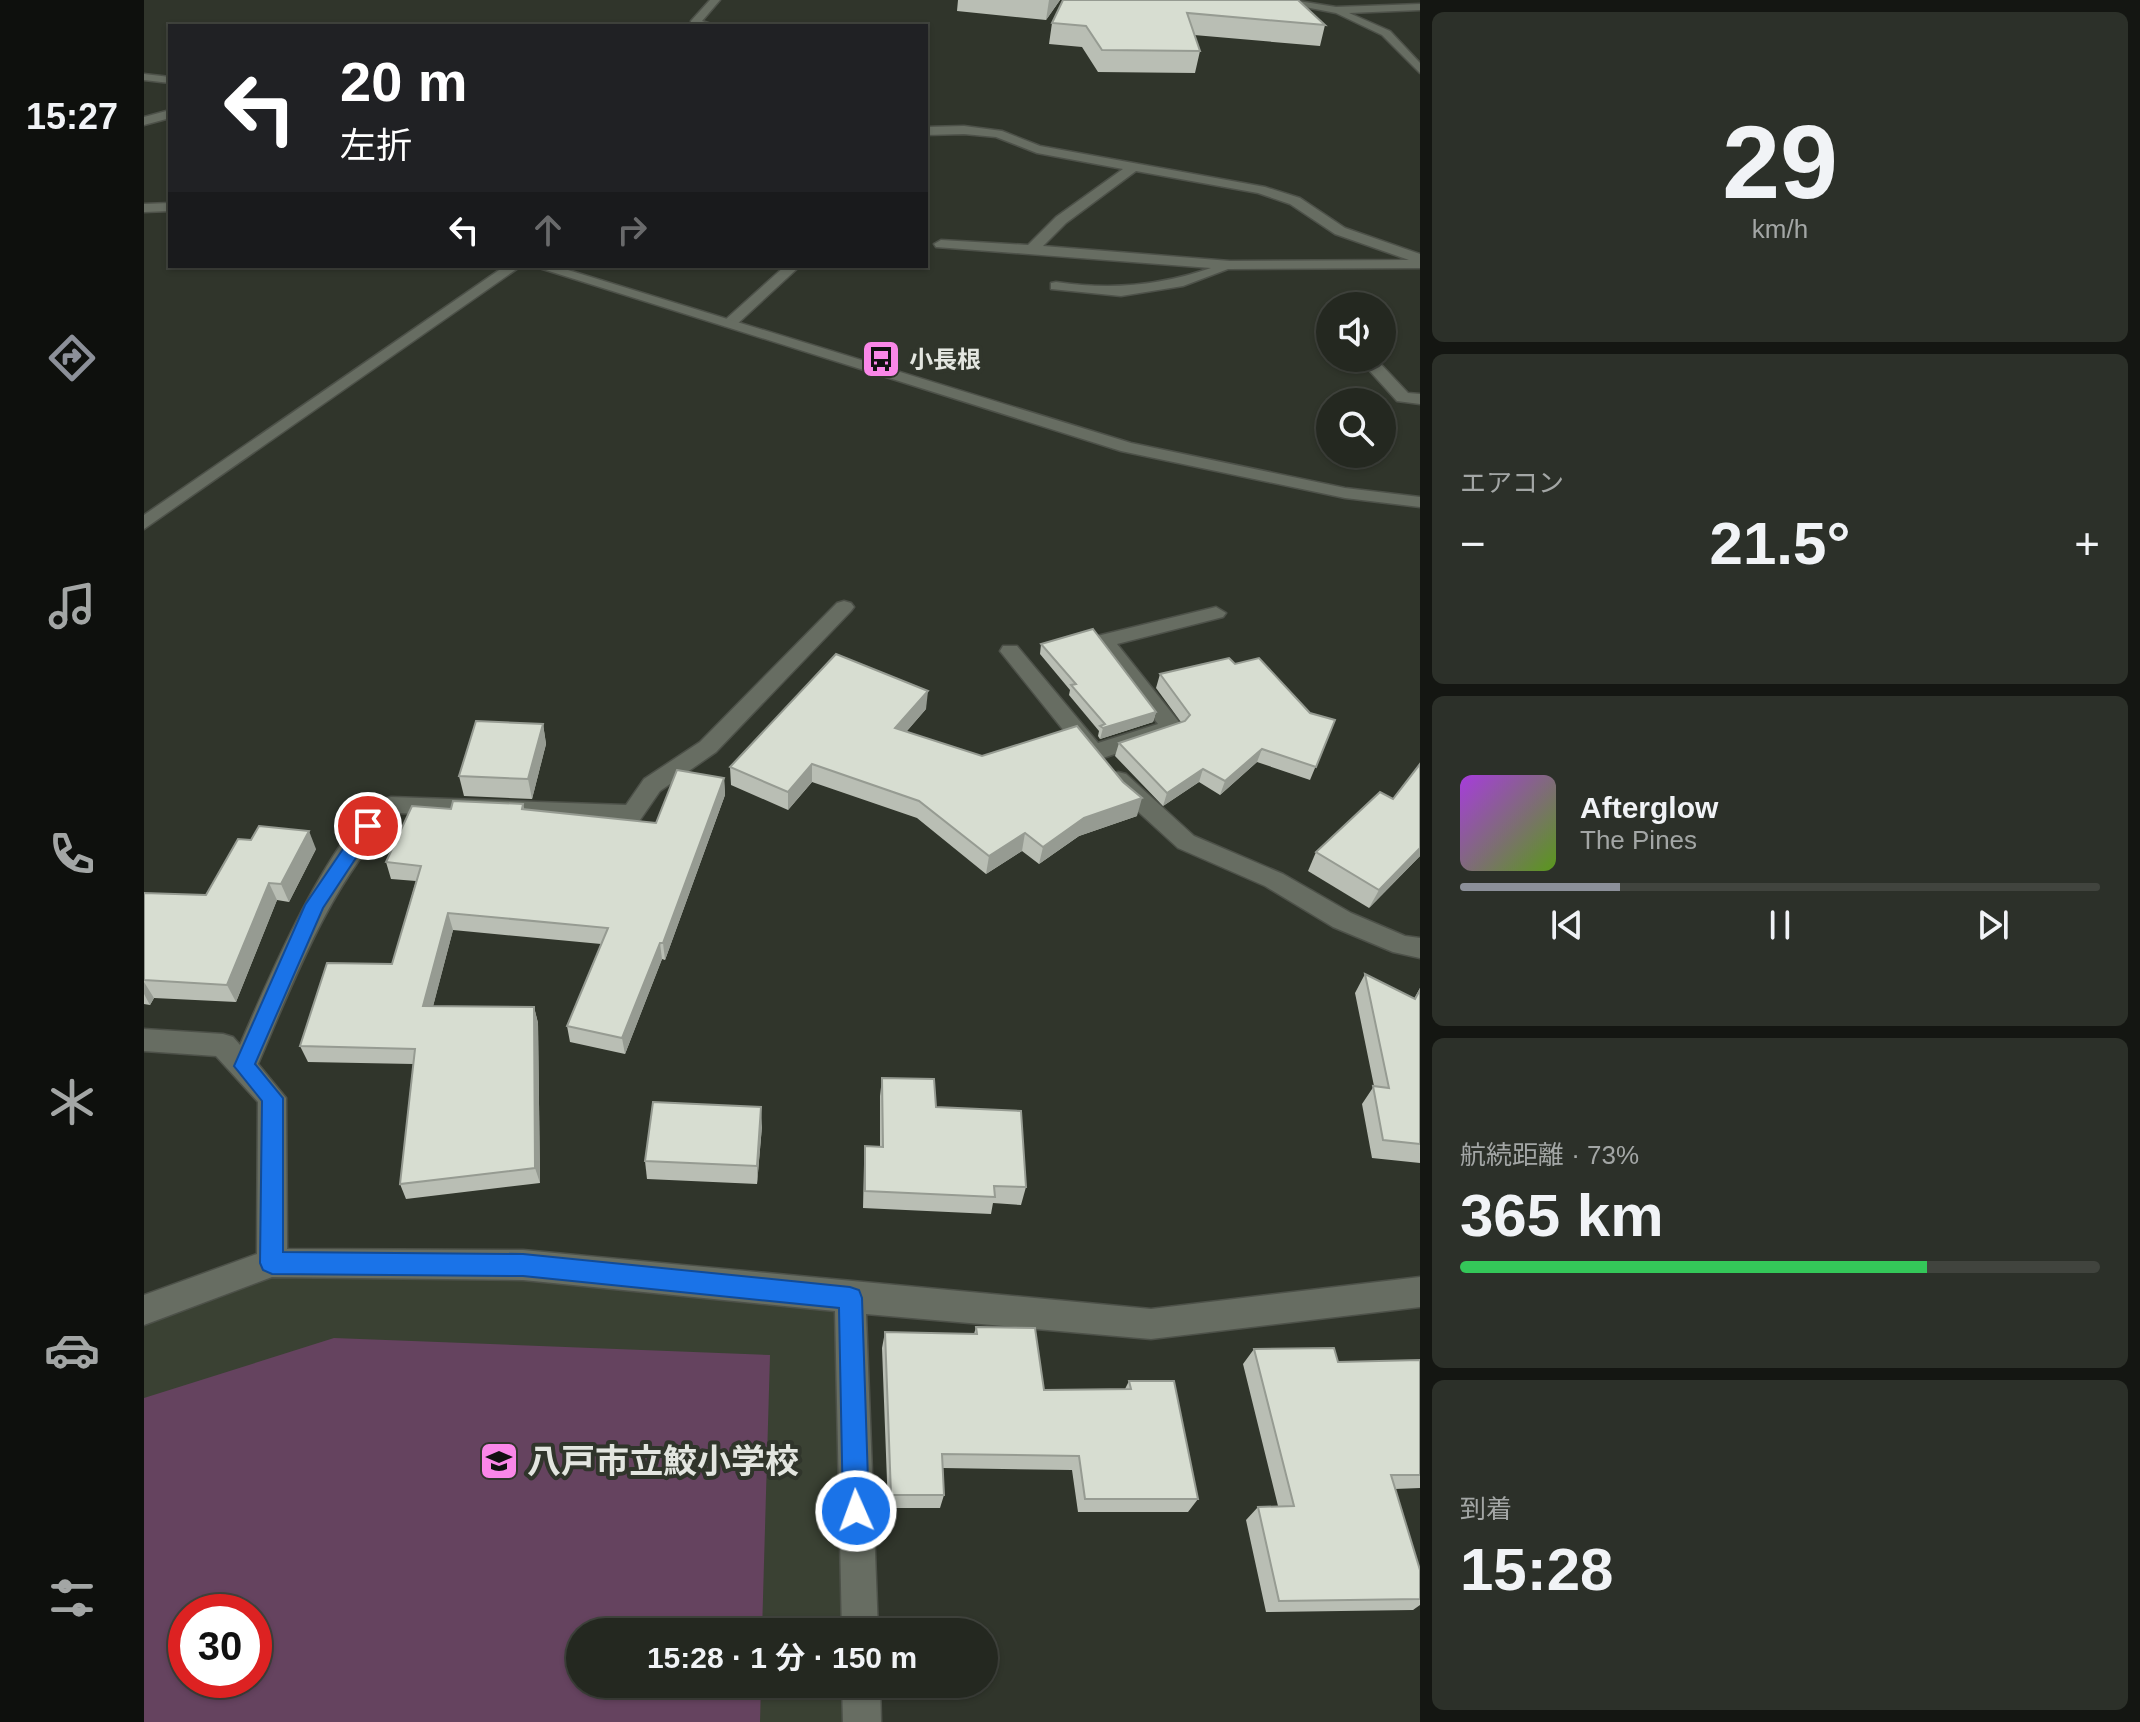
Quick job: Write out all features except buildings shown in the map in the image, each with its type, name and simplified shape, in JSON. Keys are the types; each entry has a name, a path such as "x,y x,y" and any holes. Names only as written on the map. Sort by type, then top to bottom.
{"street":[{"path":"701,24 695,23 715,0"},
{"path":"1274,0 1336,10 1420,7"},
{"path":"1336,10 1386,33 1420,70"},
{"path":"144,77 168,80"},
{"path":"144,121 168,115"},
{"path":"928,131 964,130 998,134 1037,149 1260,190 1295,201 1340,231 1420,261 1415,266 1230,265 941,244"},
{"path":"1032,249 1061,220 1133,167"},
{"path":"144,208 168,207"},
{"path":"1056,286 1137,292 1161,289 1230,265"},
{"path":"144,523 511,268"},
{"path":"547,268 1127,447 1345,493 1420,502"},
{"path":"730,323 791,268"},
{"path":"1379,372 1403,398 1420,399"},
{"path":"244,1066 314,905 368,826 391,805 632,814 652,785 708,747 844,607"},
{"path":"1093,752 1172,727 1104,641 1216,613"},
{"path":"1010,651 1129,792 1186,842 1274,880 1342,920 1402,945 1420,948"},
{"path":"144,1040 223,1045 272,1098 272,1263"},
{"path":"144,1310 272,1263 523,1265 1151,1324 1420,1292"},
{"path":"850,1298 860,1618"},
{"path":"861,1698 862,1722"}],"shaded area":[{"name":"八戸市立鮫小学校","path":"272,1263 850,1298 860,1618 566,1618 566,1698 861,1698 862,1722 144,1722 144,1310"},
{"name":"八戸市立鮫小学校","path":"334,1338 770,1355 762,1618 566,1618 566,1698 761,1698 760,1722 144,1722 144,1398"}],"place":[{"name":"小長根","path":"881,359"},
{"name":"八戸市立鮫小学校","path":"499,1461"}],"route":[{"path":"368,826 314,905 244,1066 272,1098 272,1263 523,1265 850,1298 856,1511"}]}
